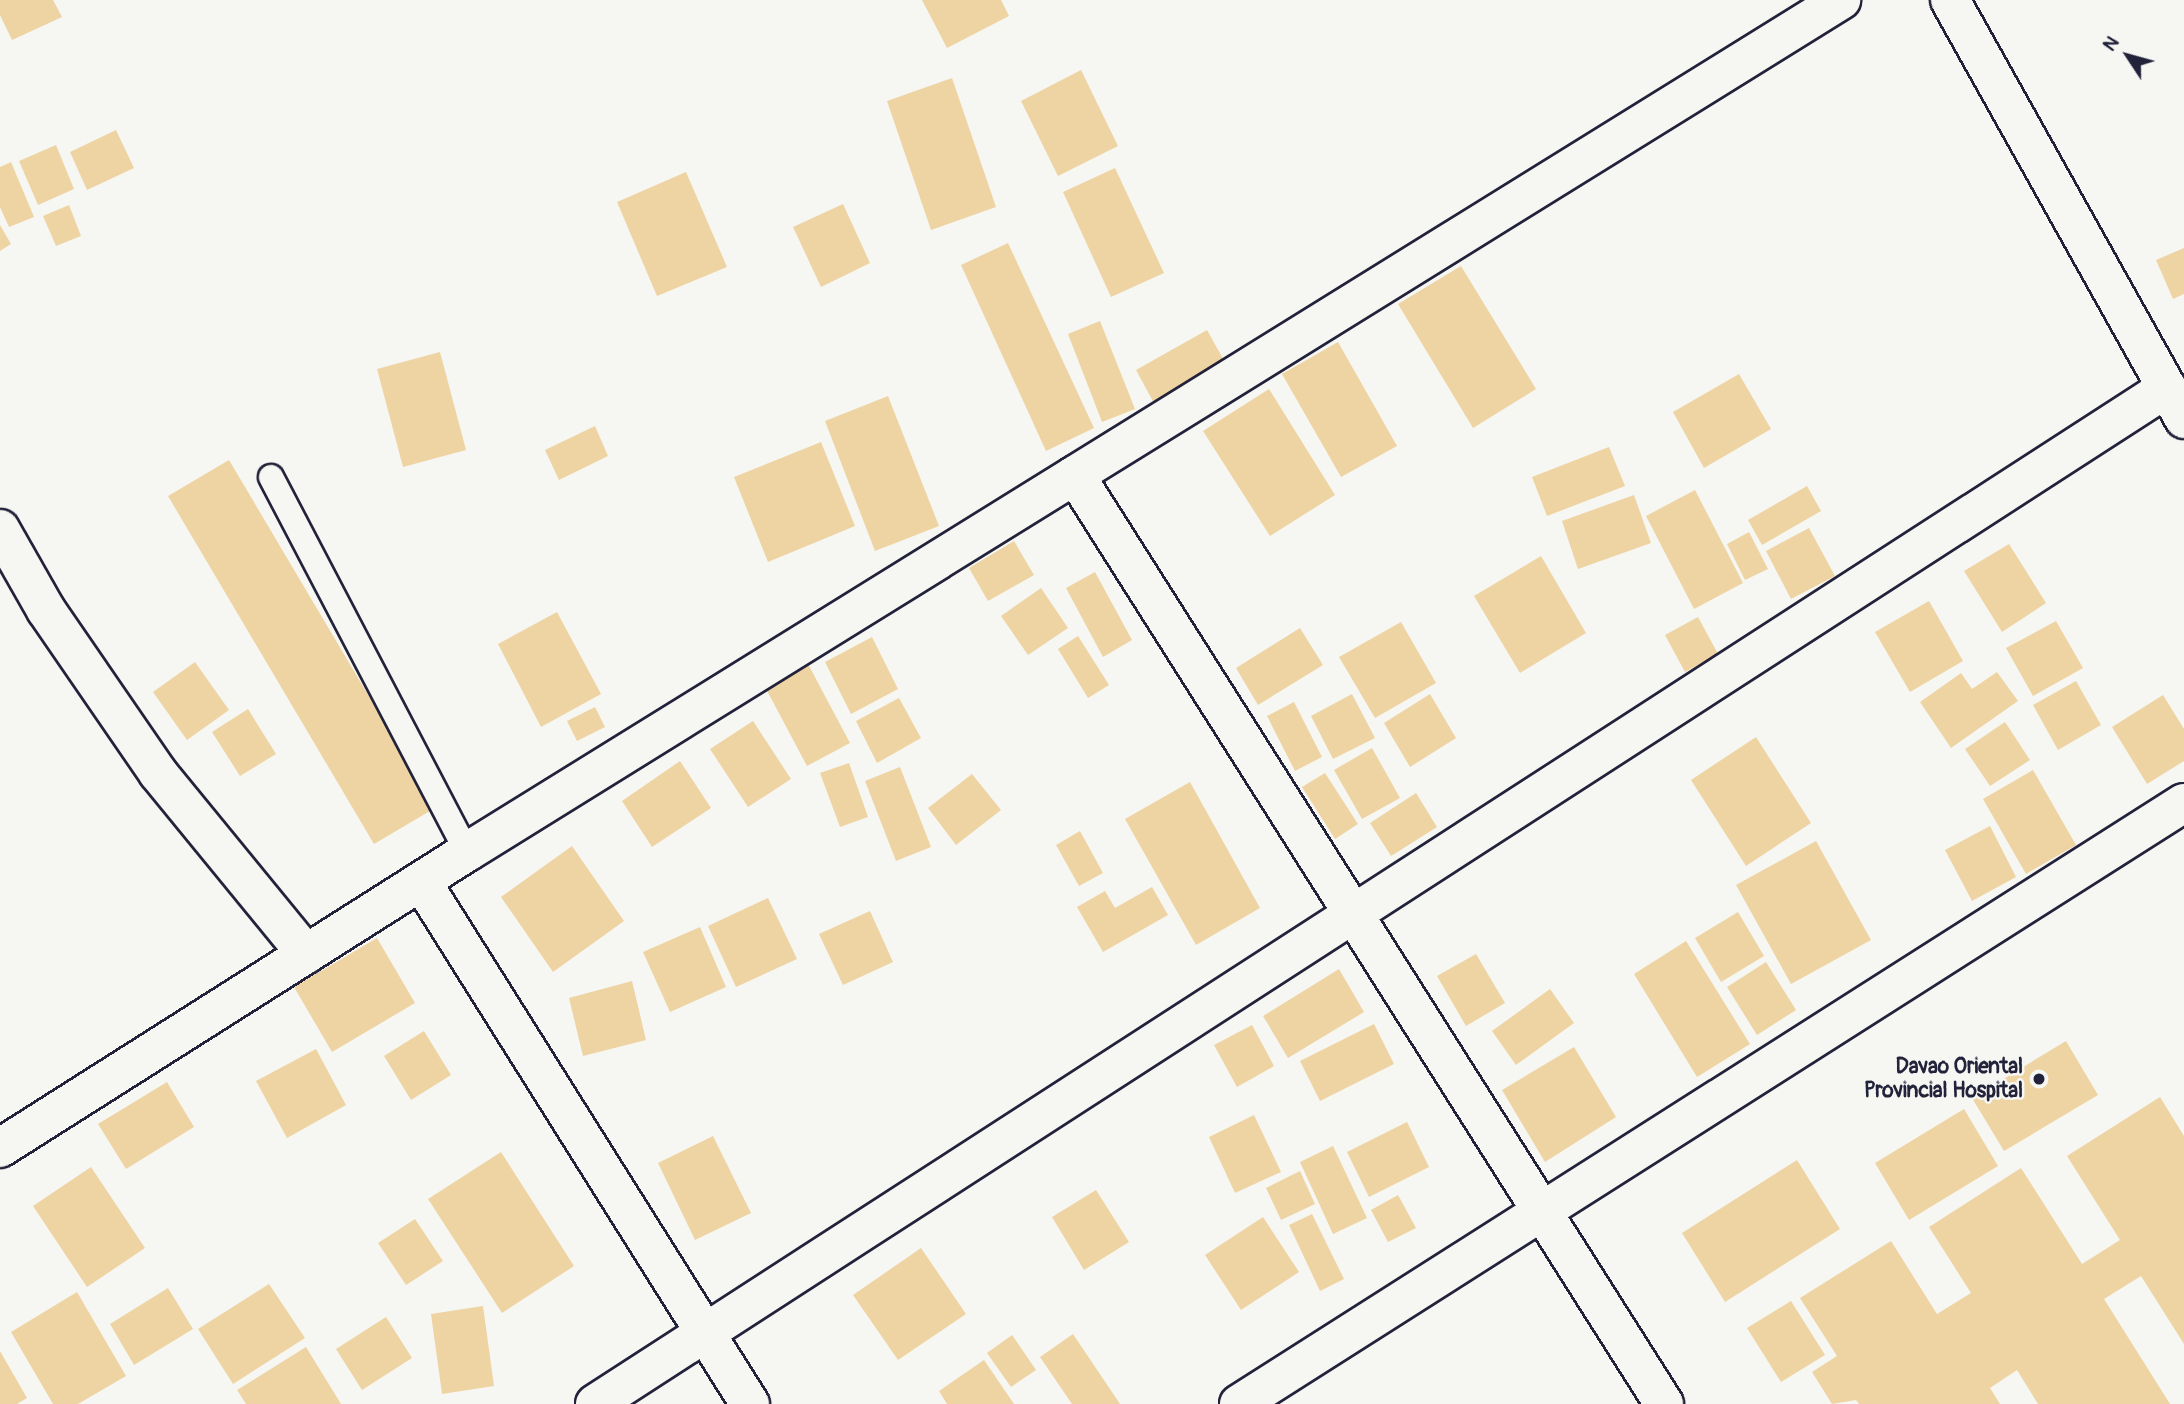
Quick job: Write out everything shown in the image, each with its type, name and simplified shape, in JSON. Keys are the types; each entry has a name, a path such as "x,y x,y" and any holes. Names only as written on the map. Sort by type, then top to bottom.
{"street":[{"path":"0,1148 467,852 1841,0"},
{"path":"595,1404 1354,915 2175,403 1950,0"},
{"path":"1074,475 1664,1404"},
{"path":"0,529 54,621 158,773 306,954"},
{"path":"1239,1404 2184,803"},
{"path":"421,881 750,1404"}],"lane":[{"path":"271,477 467,852"}],"building":[{"path":"0,0 53,0 62,17 12,40 0,15"},
{"path":"922,0 1001,0 1009,16 947,48"},
{"path":"1081,70 1118,146 1058,176 1021,101"},
{"path":"952,78 996,207 931,230 887,101"},
{"path":"116,130 134,168 87,190 70,152"},
{"path":"56,145 74,189 38,205 19,161"},
{"path":"11,162 34,217 9,227 0,207 0,167"},
{"path":"1115,168 1164,273 1111,297 1063,192"},
{"path":"686,172 727,267 657,296 617,202"},
{"path":"843,204 870,263 821,287 793,227"},
{"path":"69,205 81,236 56,246 43,216"},
{"path":"0,225 11,244 0,251"},
{"path":"1008,243 1094,428 1046,451 961,265"},
{"path":"2184,248 2184,294 2173,299 2156,260"},
{"path":"1461,266 1536,389 1473,428 1398,304"},
{"path":"1100,321 1135,409 1102,422 1068,334"},
{"path":"1207,330 1226,364 1155,405 1136,370"},
{"path":"1338,342 1397,446 1341,477 1282,374"},
{"path":"440,352 466,450 403,467 377,369"},
{"path":"1739,374 1771,429 1704,468 1673,412"},
{"path":"1269,389 1335,495 1270,536 1203,431"},
{"path":"888,396 939,526 875,551 825,421"},
{"path":"595,426 608,456 559,480 545,450"},
{"path":"821,442 855,526 768,562 734,477"},
{"path":"1609,447 1625,486 1547,516 1532,477"},
{"path":"229,460 435,808 374,844 168,496"},
{"path":"1807,486 1821,511 1762,545 1748,520"},
{"path":"1695,490 1743,583 1694,609 1646,516"},
{"path":"1634,495 1651,543 1578,569 1562,521"},
{"path":"1809,528 1835,576 1791,599 1766,551"},
{"path":"1749,532 1768,569 1745,580 1727,544"},
{"path":"1014,541 1034,575 988,601 969,568"},
{"path":"2009,544 2046,603 2002,632 1964,571"},
{"path":"1541,556 1586,633 1520,673 1474,596"},
{"path":"1095,572 1132,640 1103,657 1066,588"},
{"path":"1041,588 1068,628 1028,655 1001,616"},
{"path":"1929,601 1963,661 1910,692 1875,632"},
{"path":"557,612 601,694 541,727 498,644"},
{"path":"1698,617 1718,654 1685,672 1665,635"},
{"path":"2056,621 2083,668 2033,696 2006,648"},
{"path":"1401,622 1436,683 1375,718 1339,657"},
{"path":"1300,628 1323,665 1258,705 1236,668"},
{"path":"1078,636 1109,685 1088,698 1058,649"},
{"path":"872,637 898,689 851,714 825,662"},
{"path":"195,662 229,710 187,740 153,692"},
{"path":"808,664 850,743 807,766 765,687"},
{"path":"1997,672 2018,701 1951,748 1920,702 1961,673 1972,689"},
{"path":"2076,681 2101,725 2058,750 2033,705"},
{"path":"1352,694 1375,738 1333,759 1311,716"},
{"path":"1430,694 1456,738 1410,767 1384,723"},
{"path":"2163,695 2184,729 2184,761 2147,784 2112,727"},
{"path":"899,698 921,738 877,763 856,721"},
{"path":"1294,702 1322,757 1295,771 1267,716"},
{"path":"595,707 605,727 577,741 567,721"},
{"path":"248,709 276,754 240,776 212,732"},
{"path":"753,721 791,779 748,807 710,749"},
{"path":"2005,722 2030,760 1990,786 1965,749"},
{"path":"1756,737 1811,823 1746,866 1691,780"},
{"path":"1372,748 1400,798 1362,819 1334,770"},
{"path":"680,761 711,808 652,847 622,801"},
{"path":"849,763 868,817 840,827 820,773"},
{"path":"900,767 931,847 896,861 865,781"},
{"path":"2033,770 2076,845 2026,874 1983,799"},
{"path":"1325,773 1358,824 1335,839 1302,787"},
{"path":"972,774 1001,810 956,845 928,808"},
{"path":"1190,782 1260,908 1196,945 1125,819"},
{"path":"1416,793 1437,827 1391,856 1370,823"},
{"path":"1990,826 2016,877 1972,901 1945,850"},
{"path":"1080,831 1103,873 1079,886 1056,845"},
{"path":"1816,841 1871,940 1791,984 1736,885"},
{"path":"572,846 624,921 553,972 501,897"},
{"path":"1152,887 1168,915 1103,952 1077,907 1105,891 1115,908"},
{"path":"768,898 797,959 736,987 708,926"},
{"path":"870,911 893,962 843,985 819,934"},
{"path":"1738,912 1764,956 1721,982 1695,938"},
{"path":"700,927 726,987 670,1012 643,952"},
{"path":"377,938 415,1003 332,1052 294,987"},
{"path":"1686,941 1750,1044 1697,1077 1634,974"},
{"path":"1476,954 1505,1003 1466,1026 1437,976"},
{"path":"1766,962 1796,1010 1757,1035 1727,987"},
{"path":"1339,969 1364,1012 1288,1058 1263,1016"},
{"path":"632,981 646,1040 583,1056 569,998"},
{"path":"1550,989 1574,1023 1516,1065 1492,1031"},
{"path":"1374,1024 1394,1064 1320,1101 1300,1061"},
{"path":"1252,1025 1274,1066 1237,1087 1214,1045"},
{"path":"424,1031 451,1075 411,1100 384,1056"},
{"path":"2066,1041 2098,1095 2004,1151 1972,1098"},
{"path":"1574,1047 1616,1117 1545,1162 1502,1090"},
{"path":"316,1049 346,1105 287,1138 256,1081"},
{"path":"167,1082 194,1127 126,1169 98,1124"},
{"path":"2160,1097 2184,1136 2184,1344 2141,1276 2104,1299 2170,1404 2038,1404 2017,1370 1990,1388 2000,1404 1859,1404 1856,1400 1832,1404 1812,1372 1837,1356 1800,1298 1891,1241 1937,1314 1971,1293 1929,1227 2021,1168 2082,1264 2120,1240 2067,1156"},
{"path":"1964,1109 1998,1166 1909,1220 1875,1163"},
{"path":"1254,1115 1281,1172 1235,1193 1209,1137"},
{"path":"1407,1122 1429,1167 1369,1197 1347,1152"},
{"path":"713,1136 751,1213 695,1240 658,1163"},
{"path":"1333,1146 1367,1218 1333,1234 1300,1162"},
{"path":"501,1152 574,1266 502,1313 428,1199"},
{"path":"1797,1160 1840,1229 1725,1302 1682,1233"},
{"path":"91,1167 145,1248 87,1287 33,1206"},
{"path":"1300,1171 1315,1204 1281,1220 1266,1188"},
{"path":"1096,1190 1129,1242 1084,1270 1052,1217"},
{"path":"1398,1195 1416,1228 1388,1242 1371,1210"},
{"path":"1312,1214 1344,1279 1320,1291 1289,1225"},
{"path":"1263,1217 1299,1272 1241,1310 1205,1255"},
{"path":"415,1219 443,1261 406,1285 378,1243"},
{"path":"921,1248 966,1314 898,1360 853,1295"},
{"path":"269,1284 305,1338 233,1384 198,1329"},
{"path":"168,1288 193,1329 134,1365 110,1324"},
{"path":"77,1292 126,1376 78,1404 53,1404 11,1332"},
{"path":"1791,1301 1825,1355 1781,1382 1747,1328"},
{"path":"483,1306 494,1386 442,1394 431,1314"},
{"path":"386,1317 412,1358 362,1390 336,1349"},
{"path":"1073,1334 1120,1404 1072,1404 1040,1357"},
{"path":"1012,1335 1036,1370 1011,1387 987,1353"},
{"path":"306,1347 341,1404 246,1404 237,1390"},
{"path":"0,1351 27,1398 17,1404 0,1404"},
{"path":"984,1360 1014,1404 947,1404 939,1391"}],"place":[{"name":"Davao Oriental Provincial Hospital","path":"2039,1079"}]}
